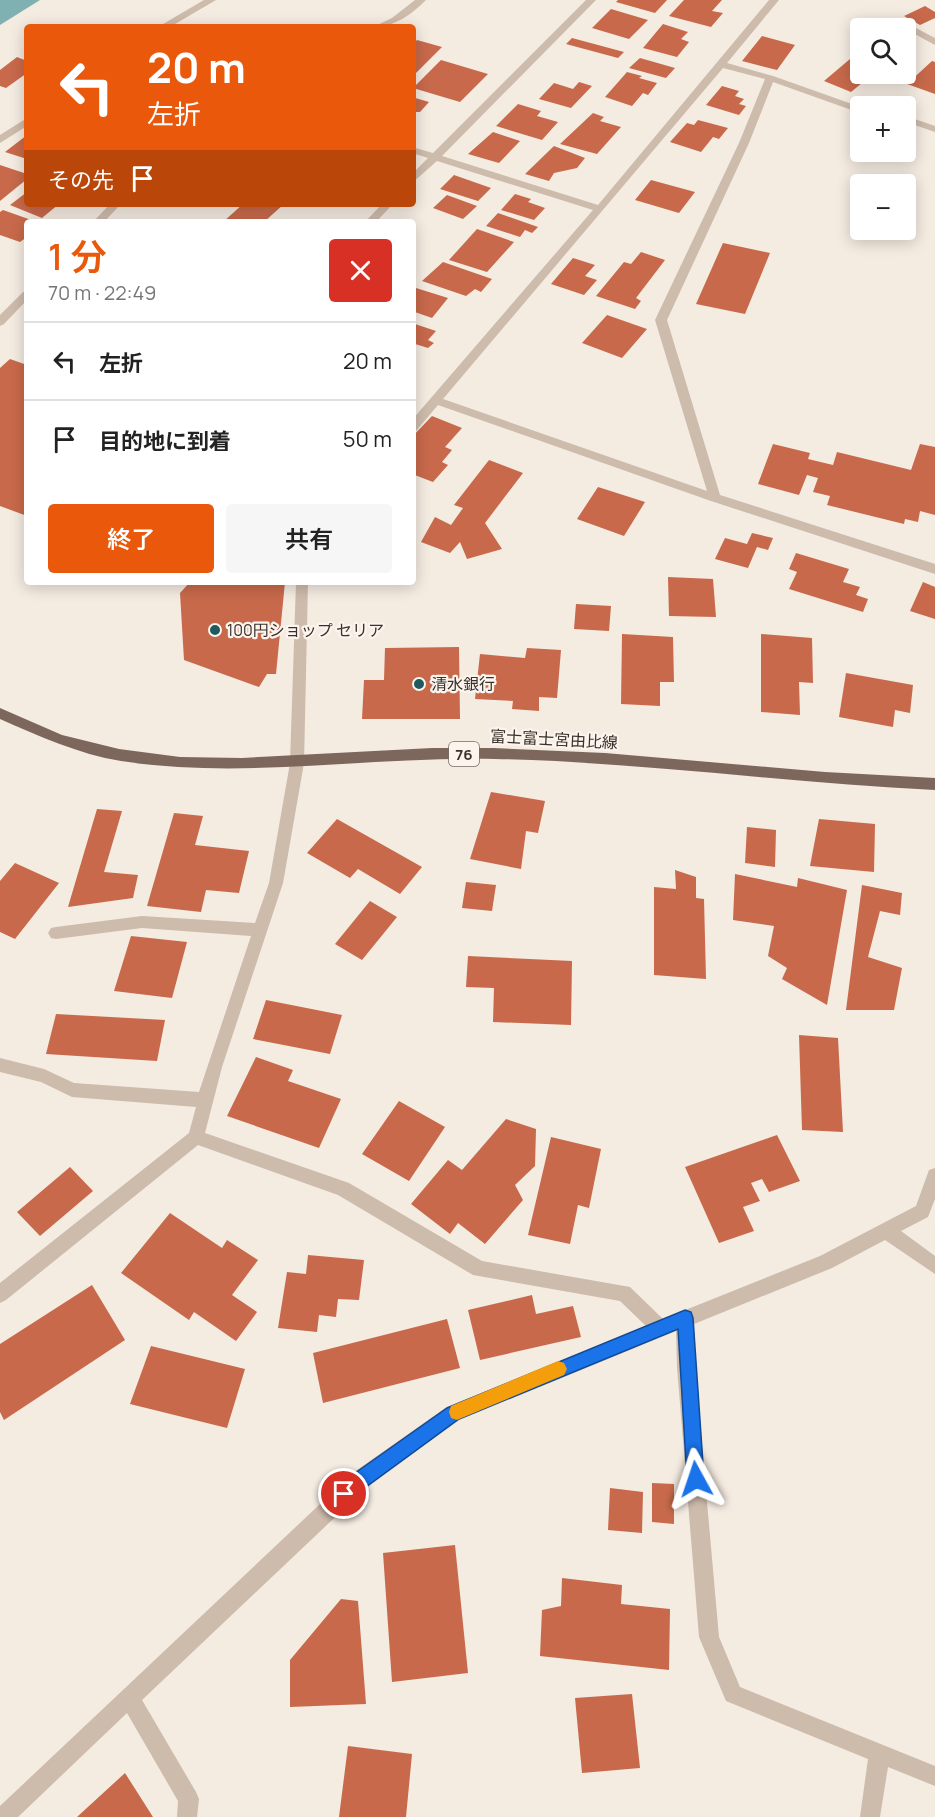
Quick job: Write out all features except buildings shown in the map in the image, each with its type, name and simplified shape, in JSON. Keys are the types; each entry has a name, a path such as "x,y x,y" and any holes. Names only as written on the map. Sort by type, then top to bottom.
{"main road":[{"name":"富士富士宮由比線","path":"0,712 21,724 80,747 137,758 204,765 297,763 365,756 493,753 630,760 845,781 935,784"}],"street":[{"path":"168,24 212,0"},
{"path":"385,24 395,20 421,0"},
{"path":"416,176 591,0"},
{"path":"416,424 600,209 774,0"},
{"path":"916,31 935,42"},
{"path":"720,64 770,78 850,106"},
{"path":"715,498 661,320 744,143 770,78"},
{"path":"916,122 935,129"},
{"path":"0,140 24,123"},
{"path":"416,151 600,209"},
{"path":"101,219 113,207"},
{"path":"373,219 385,207"},
{"path":"0,321 24,297"},
{"path":"437,400 715,498 935,569"},
{"path":"0,1294 196,1137 276,883 297,763 302,585"},
{"path":"56,933 142,922 260,930"},
{"path":"0,1065 44,1076 72,1090 206,1100"},
{"path":"196,1137 343,1189 479,1269 624,1293 660,1328"},
{"path":"3,1817 361,1479 444,1420 475,1404 826,1262 922,1211 935,1176"},
{"path":"886,1230 935,1266"},
{"path":"685,1318 686,1367 709,1637 733,1694 935,1776"},
{"path":"129,1697 189,1799 186,1817"},
{"path":"870,1817 879,1755"}],"water":[{"path":"0,0 40,0 0,25"}],"slow traffic":[{"path":"457,1412 558,1369"}],"place":[{"name":"100円ショップ セリア","path":"215,630"},
{"name":"清水銀行","path":"419,684"}],"route":[{"path":"344,1494 361,1479 453,1413 685,1318 686,1367 696,1479"}]}
